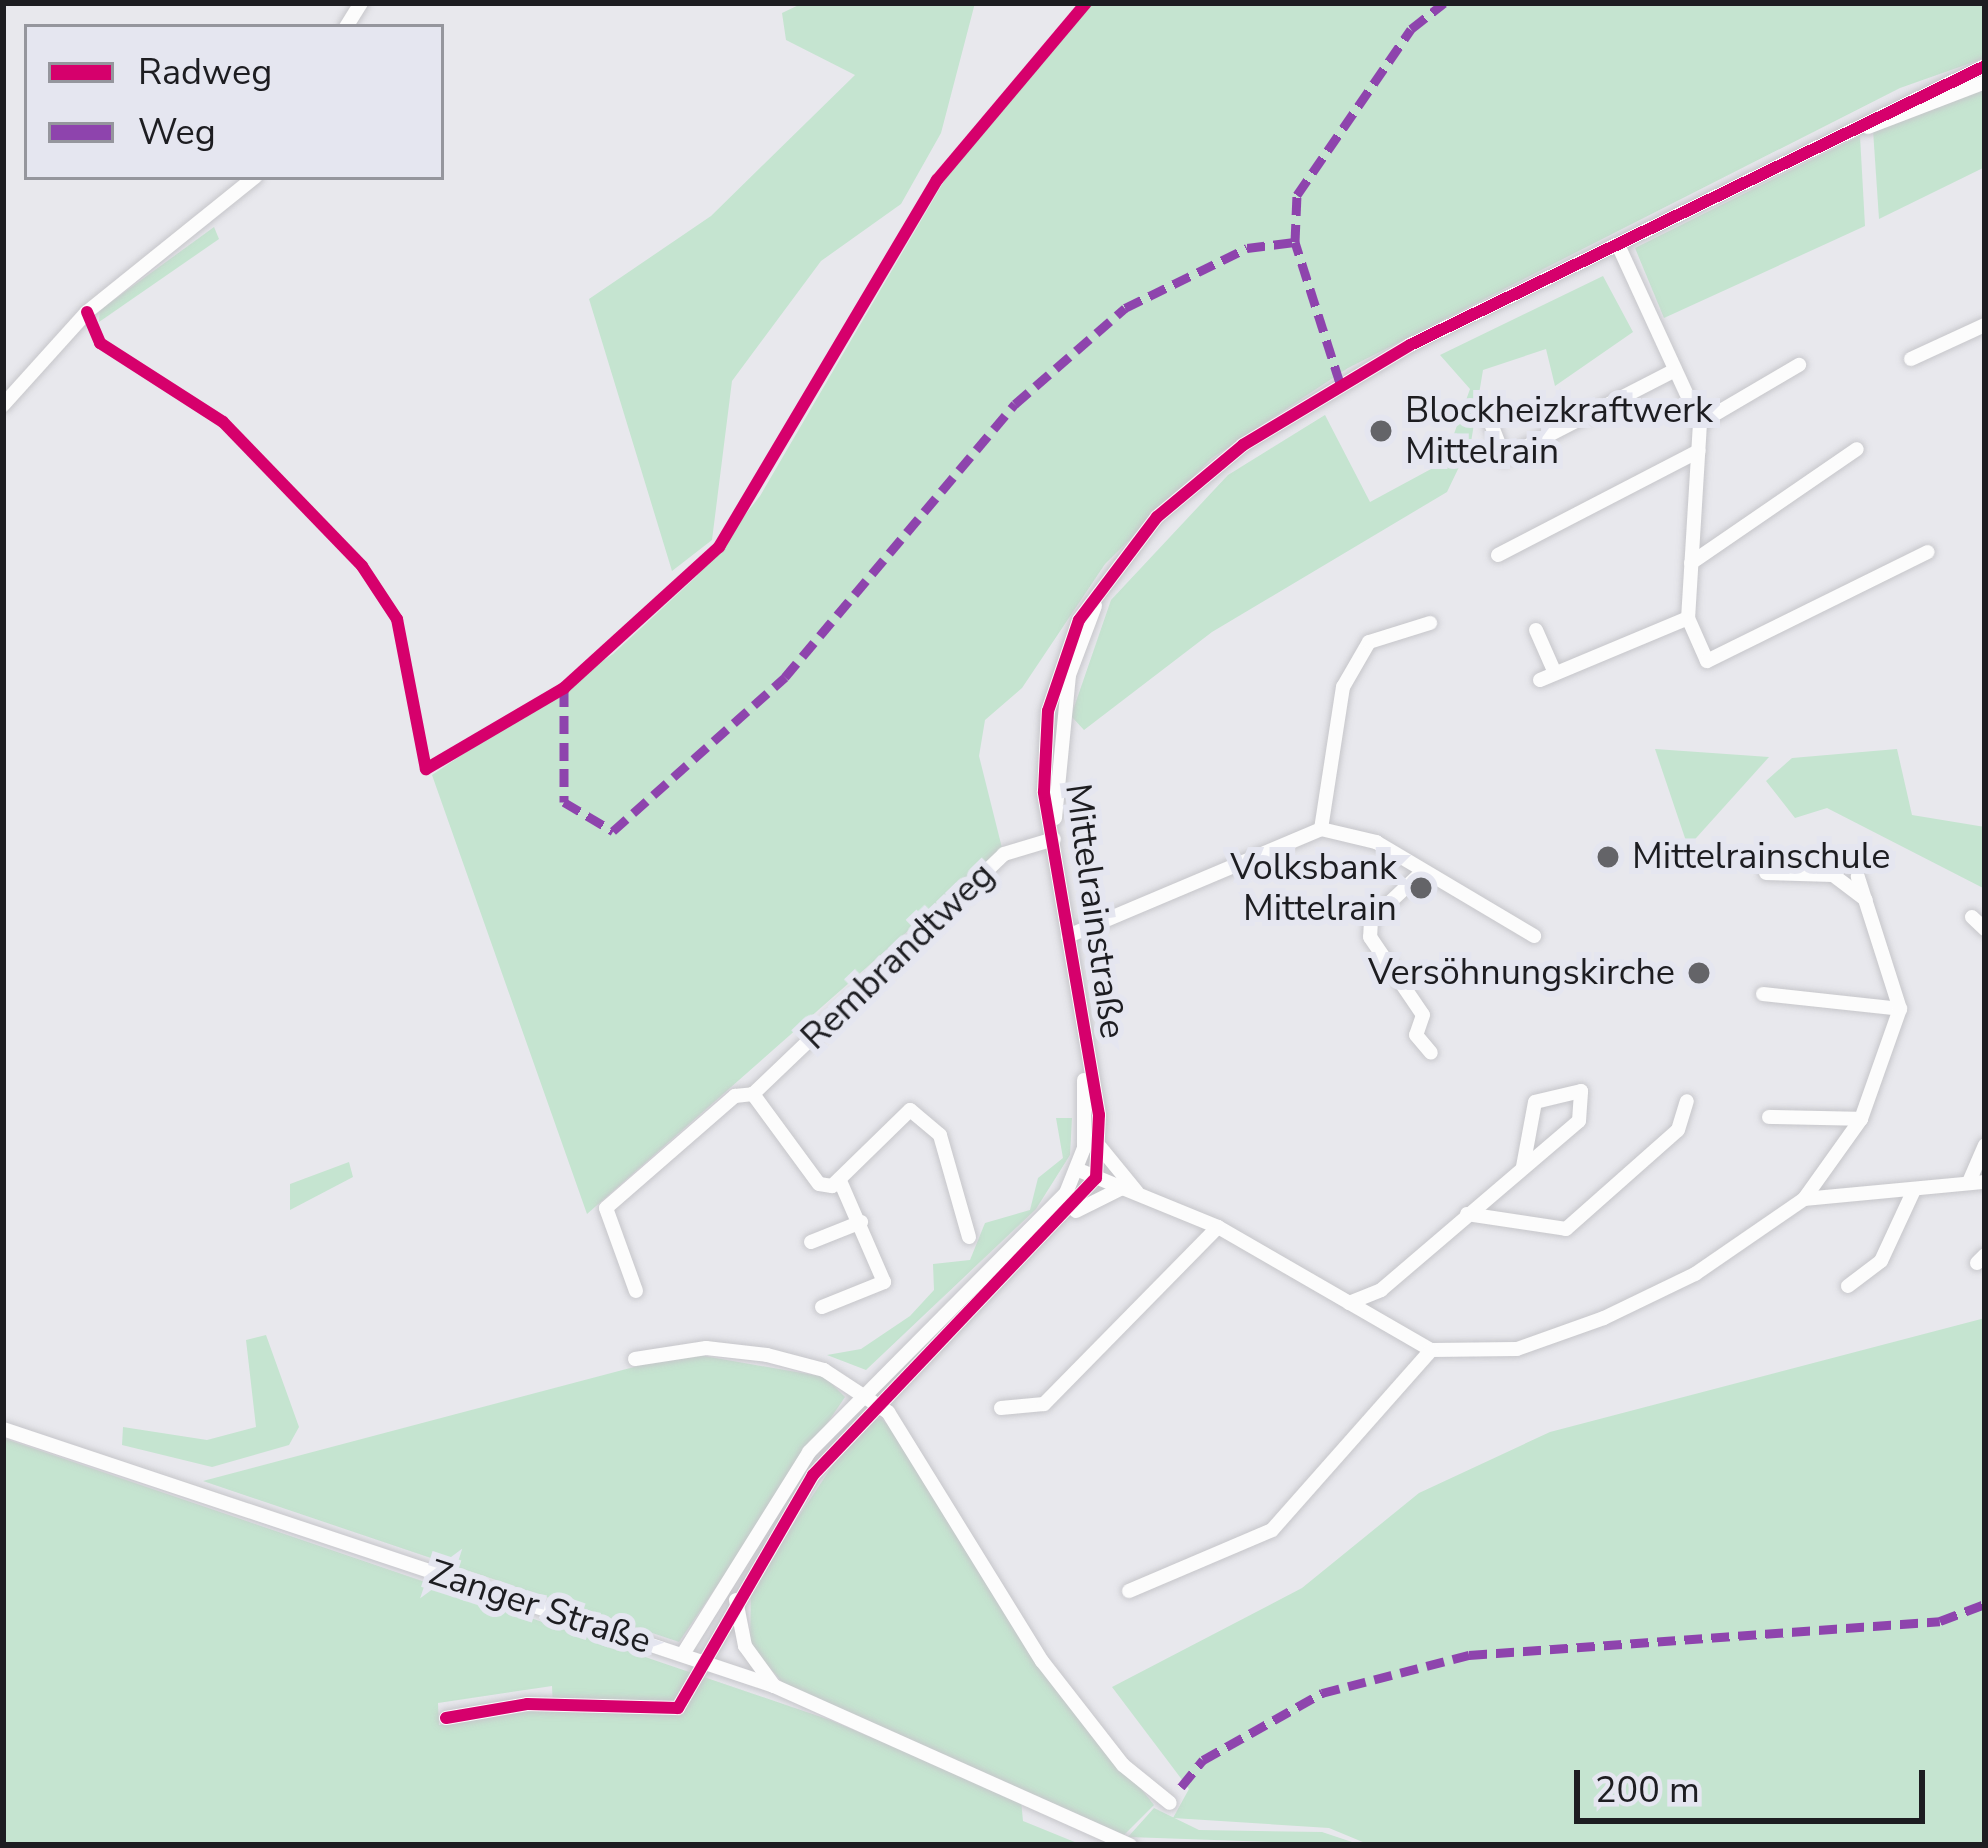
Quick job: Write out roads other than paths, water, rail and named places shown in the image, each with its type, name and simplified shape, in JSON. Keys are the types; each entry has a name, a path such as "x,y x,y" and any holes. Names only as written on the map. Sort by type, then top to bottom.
{"street":[{"name":"Mittelrainstraße","path":"446,1718 527,1704 668,1714 705,1661 778,1520 876,1402 1072,1214 1100,1147 1054,839 1048,711 1062,658 1101,590 1157,517 1243,445 1410,345 1985,66"},
{"name":"Mittelrainstraße","path":"1807,149 1985,82"},
{"path":"3,405 87,312 251,180"},
{"path":"1618,245 1700,423 1688,618 1707,662 1928,552"},
{"path":"1911,359 1985,325"},
{"path":"1700,423 1799,365"},
{"path":"1490,421 1504,458 1675,370"},
{"path":"1691,563 1857,449"},
{"path":"1498,555 1699,451"},
{"path":"1536,630 1548,676 1688,618"},
{"path":"1321,829 1343,688 1369,642 1430,623"},
{"path":"1068,936 1321,829 1348,828 1534,936"},
{"name":"Rembrandtweg","path":"636,1291 606,1208 736,1096 753,1094 1004,854 1054,839"},
{"path":"1422,872 1371,920 1370,937 1423,1015 1416,1035 1432,1054"},
{"path":"1766,873 1833,875 1866,900"},
{"path":"683,1654 769,1506 862,1391 1088,1174 1218,1227 1431,1350 1517,1349 1620,1312 1804,1199 1861,1119 1900,1009 1858,877"},
{"path":"1972,917 1985,929"},
{"path":"1763,994 1900,1009"},
{"name":"Mittelrainstraße","path":"1083,1051 1088,1174"},
{"path":"1349,1303 1381,1290 1587,1113 1581,1090 1534,1102 1523,1167"},
{"path":"753,1094 819,1184 841,1183 910,1110 940,1135 969,1237"},
{"path":"1467,1214 1566,1229 1678,1130 1687,1102"},
{"path":"1769,1118 1861,1119"},
{"path":"1804,1199 1977,1182 1985,1145"},
{"path":"1100,1147 1130,1190"},
{"path":"822,1307 884,1282 841,1183"},
{"path":"1072,1214 1130,1190"},
{"path":"1848,1286 1881,1261 1914,1190"},
{"path":"811,1242 861,1222"},
{"path":"1000,1408 1044,1404 1218,1227"},
{"path":"1129,1592 1272,1529 1431,1350"},
{"path":"635,1359 741,1351 862,1391 876,1402 932,1470 1054,1678 1123,1765 1170,1803"},
{"name":"Zanger Straße","path":"3,1429 774,1686 1130,1845"},
{"path":"736,1599 745,1646 774,1686"}],"place":[{"name":"Blockheizkraftwerk Mittelrain","path":"1381,431"},
{"name":"Mittelrainschule","path":"1608,857"},
{"name":"Volksbank Mittelrain","path":"1421,888"},
{"name":"Versöhnungskirche","path":"1699,973"}]}
